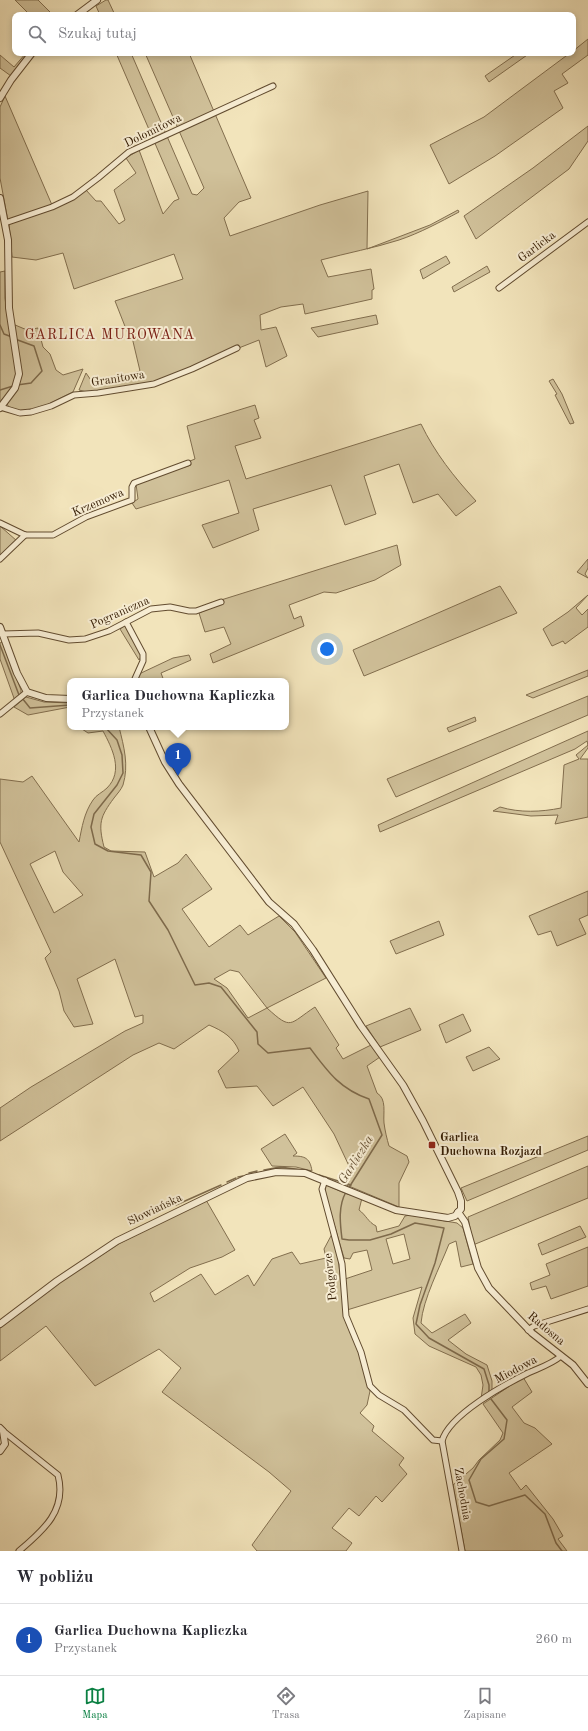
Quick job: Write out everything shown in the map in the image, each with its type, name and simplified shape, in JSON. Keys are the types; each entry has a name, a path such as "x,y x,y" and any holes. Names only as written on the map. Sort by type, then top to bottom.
{"street":[{"path":"81,12 97,0"},
{"path":"0,98 11,80 30,56"},
{"name":"Dolomitowa","path":"5,223 52,207 73,197 129,152 274,86"},
{"path":"0,198 8,246 8,308 19,365 16,385 0,408"},
{"name":"Garlicka","path":"499,288 588,222"},
{"name":"Granitowa","path":"0,408 20,413 31,412 51,406 74,395 154,384 192,369 237,348"},
{"name":"Krzemowa","path":"0,523 25,535 53,535 86,517 132,500 132,487 134,483 188,463"},
{"path":"0,559 25,535"},
{"name":"Pograniczna","path":"2,638 38,633 69,640 85,639 109,631 139,614 155,608 170,607 196,611 221,602"},
{"path":"126,622 143,654 143,661 135,678"},
{"path":"0,627 2,638 19,679 23,696"},
{"path":"0,714 23,696 67,699"},
{"path":"150,730 165,762 179,784 262,893 294,924 322,964 361,1026 403,1085 453,1180 461,1201 458,1212"},
{"name":"Słowiańska","path":"0,1324 57,1281 118,1241 247,1178 276,1172 305,1173 396,1210 448,1218 454,1216 458,1212"},
{"name":"Podgórze","path":"325,1180 322,1189 342,1264 346,1316 361,1352 370,1386 375,1392 404,1410 433,1440 442,1441"},
{"name":"Radosna","path":"458,1212 465,1222 478,1268 491,1290 528,1330 579,1371 588,1384"},
{"path":"528,1330 534,1326 588,1309"},
{"name":"Miodowa","path":"442,1441 452,1425 480,1402 518,1378 561,1356"},
{"path":"0,1451 5,1444 2,1430"},
{"path":"2,1430 58,1475 60,1485 59,1500 55,1512 41,1532 19,1551"},
{"name":"Zachodnia","path":"442,1441 462,1551"}],"shaded area":[{"path":"15,0 38,0 50,12 27,12"},
{"path":"108,0 114,12 99,12 96,6"},
{"path":"588,39 588,55 562,74 568,83 554,91 563,108 495,156 449,184 430,145 484,117 566,56 576,56 576,49"},
{"path":"0,55 14,67 23,56 28,56 11,76 0,68"},
{"path":"117,56 132,56 192,194 197,195 204,188 146,56 190,56 251,198 239,202 224,218 230,236 320,205 368,191 367,249 321,260 328,277 371,269 374,289 372,290 372,299 305,314 303,304 281,307 260,315 261,330 276,327 287,356 266,367 259,340 148,384 87,392 79,390 86,373 95,386 140,371 131,333 128,334 115,301 183,279 174,254 74,289 63,253 36,260 12,257 9,224 86,190 96,201 101,201 119,224 125,220 114,190 136,173 126,158 139,150 163,214 174,201 179,199"},
{"path":"514,56 526,56 489,82 485,76"},
{"path":"5,96 52,205 8,221 0,178 0,107"},
{"path":"588,126 588,141 569,169 476,239 464,216 533,168"},
{"path":"458,210 459,212 407,237 369,248 430,225"},
{"path":"446,256 450,263 423,279 420,270"},
{"path":"487,266 490,272 454,292 452,287"},
{"path":"5,271 5,298 8,322 27,330 38,328 43,347 50,354 56,370 63,375 83,369 73,392 39,409 19,411 10,410 4,397 0,402 0,272"},
{"path":"376,315 378,324 318,337 311,328"},
{"path":"553,379 562,394 574,423 570,424 555,395 557,394 549,381"},
{"path":"255,405 259,418 254,420 261,438 235,446 246,479 421,424 432,445 460,483 476,501 456,516 438,494 413,503 399,464 364,476 376,514 345,525 331,485 253,509 259,530 213,548 202,525 239,513 229,480 136,509 132,503 138,499 136,484 191,465 190,461 195,459 187,426"},
{"path":"0,526 17,541 0,555"},
{"path":"397,545 401,565 375,580 336,593 324,592 289,605 294,619 301,616 304,626 213,663 210,654 231,644 224,627 205,632 199,613 222,603 221,600"},
{"path":"588,559 588,568 585,574 588,578 577,572"},
{"path":"500,586 517,613 364,676 353,650"},
{"path":"588,595 576,608 582,615 588,609 588,627 565,644 563,641 552,646 543,629 568,612"},
{"path":"126,625 142,655 139,660 120,629"},
{"path":"2,642 21,690 21,694 15,701 0,659 0,643"},
{"path":"189,655 191,660 161,673 163,678 137,678 139,674 173,658"},
{"path":"588,670 588,676 533,698 526,695"},
{"path":"588,696 588,715 396,797 387,779"},
{"path":"26,697 44,702 67,703 67,708 28,715 14,707"},
{"path":"475,717 476,721 449,732 447,728"},
{"path":"84,730 120,730 126,763 123,785 103,816 101,832 104,847 111,851 145,852 154,877 178,863 186,854 212,889 182,909 209,947 240,925 248,935 279,916 295,932 326,978 267,1008 281,1020 291,1022 295,1021 315,1007 339,1045 336,1048 343,1059 371,1045 380,1057 367,1066 377,1093 383,1102 385,1132 388,1143 389,1146 407,1156 409,1162 399,1183 399,1207 344,1184 350,1168 334,1134 303,1087 273,1106 257,1086 226,1088 218,1071 239,1051 234,1042 227,1035 209,1025 174,1049 159,1043 133,1055 0,1141 0,1108 31,1087 125,1031 143,1023 143,1015 135,1017 115,959 77,979 93,1024 74,1027 64,1011 59,991 45,958 51,952 0,842 0,779 23,782 32,776 79,842 87,810 94,798 107,788 115,774 116,767 113,752 103,731 88,733","holes":["55,851 63,872 83,895 54,913 30,864","230,970 239,972 267,1008 248,1018 227,988 214,979"]},
{"path":"588,731 588,745 587,741 575,749 380,832 378,825"},
{"path":"588,745 588,748 580,759 588,759 588,817 555,824 558,815 531,816 493,811 500,807 530,811 561,808 564,765 579,759 576,755"},
{"path":"588,891 588,915 579,919 586,934 557,946 551,931 538,935 529,916"},
{"path":"439,921 444,935 396,954 390,941"},
{"path":"410,1008 421,1030 380,1047 366,1026"},
{"path":"463,1014 471,1031 446,1043 439,1025"},
{"path":"489,1047 500,1059 473,1071 466,1057"},
{"path":"285,1134 297,1153 293,1156 304,1157 310,1163 312,1171 296,1167 272,1166 261,1149"},
{"path":"588,1136 588,1150 467,1201 461,1188"},
{"path":"588,1166 588,1198 473,1245 468,1217"},
{"path":"326,1185 347,1194 362,1198 359,1210 371,1223 376,1226 377,1232 399,1226 405,1216 410,1215 457,1223 463,1228 473,1264 461,1267 456,1241 449,1244 428,1294 421,1323 432,1333 465,1314 471,1323 448,1340 466,1354 487,1365 492,1381 492,1392 481,1399 483,1385 481,1375 476,1367 429,1346 415,1334 413,1318 422,1287 347,1310 345,1279 372,1270 367,1250 353,1253 350,1259 344,1258 325,1193","holes":["404,1234 410,1259 393,1264 386,1239"]},
{"path":"206,1200 235,1250 222,1257 190,1268 150,1293 154,1302 201,1274 215,1295 248,1275 254,1286 272,1259 292,1252 300,1264 326,1258 324,1249 332,1234 337,1249 346,1323 361,1353 370,1391 367,1405 360,1413 374,1426 372,1431 404,1458 399,1465 407,1474 382,1502 376,1496 359,1516 349,1508 332,1528 352,1543 346,1551 257,1551 252,1545 291,1491 269,1472 162,1392 181,1368 159,1349 95,1386 46,1326 0,1361 0,1328 59,1283 120,1243"},
{"path":"580,1226 586,1237 542,1255 538,1244"},
{"path":"588,1247 588,1286 551,1299 546,1286 532,1290 530,1283 550,1275 546,1264"},
{"path":"523,1377 532,1392 512,1407 524,1423 535,1428 552,1444 509,1473 521,1490 526,1485 553,1519 563,1536 558,1539 567,1551 465,1551 453,1485 473,1468 479,1460 500,1440 503,1433 483,1404"}],"waterway":[{"name":"Garliczka","path":"0,325 4,334 12,337"},
{"name":"Garliczka","path":"15,339 34,346 42,371 31,383 17,385"},
{"name":"Garliczka","path":"0,390 13,386"},
{"name":"Garliczka","path":"0,645 19,695"},
{"name":"Garliczka","path":"22,698 30,708 67,705"},
{"name":"Garliczka","path":"108,730 117,740 122,755 123,773 117,785 94,814 91,827 95,844 108,851 141,855 151,872 149,901 168,930 195,985 209,983 221,987 257,1032 258,1044 268,1053 310,1048 335,1079 350,1090 369,1099 382,1135 348,1189"},
{"path":"264,1170 280,1167 310,1171"},
{"path":"249,1173 257,1171"},
{"path":"319,1175 351,1185"},
{"path":"238,1177 243,1176"},
{"path":"227,1182 236,1178"},
{"path":"176,1205 221,1185"},
{"name":"Garliczka","path":"346,1192 343,1197 341,1209 340,1221 342,1239 370,1240 391,1234 415,1223 444,1228 435,1263 420,1305 416,1324 429,1338 484,1369 489,1385 489,1392"},
{"name":"Garliczka","path":"491,1399 507,1420 504,1439 481,1459 469,1480 476,1502 489,1506 525,1495 545,1514 556,1543 562,1551"}],"place":[{"name":"Garlica Duchowna Kapliczka","path":"178,776"},
{"name":"Garlica Duchowna Rozjazd","path":"432,1145"}],"district":[{"name":"GARLICA MUROWANA","path":"110,335"}]}
